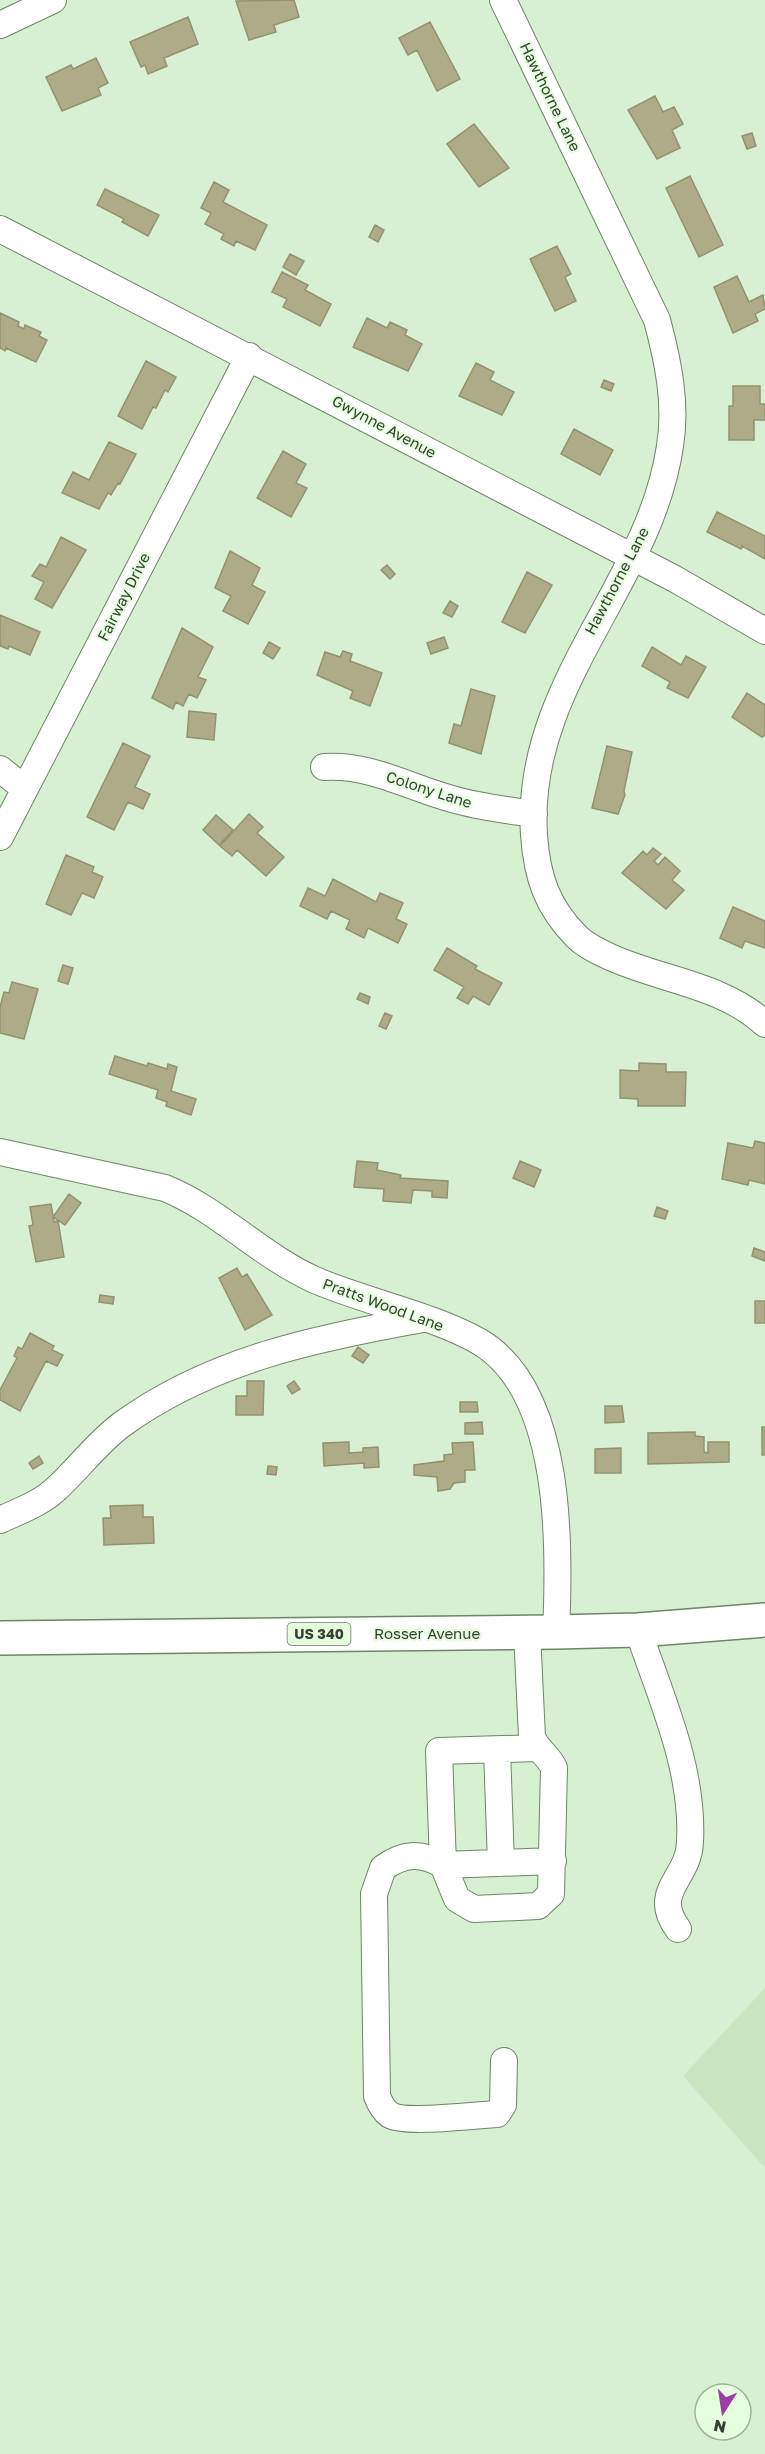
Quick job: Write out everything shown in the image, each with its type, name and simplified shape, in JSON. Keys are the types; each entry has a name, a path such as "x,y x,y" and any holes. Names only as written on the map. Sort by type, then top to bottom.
{"main road":[{"name":"Rosser Avenue","path":"0,1638 638,1630 765,1620"},
{"name":"Rosser Avenue","path":"638,1630 765,1640"}],"street":[{"path":"0,25 53,0"},
{"name":"Hawthorne Lane","path":"503,0 657,320 666,354 672,397 670,447 660,487 633,557 584,644 556,707 545,739 534,814 536,867 556,910 579,939 625,964 689,984 741,1006 765,1024"},
{"name":"Gwynne Avenue","path":"0,229 633,557 765,631"},
{"name":"Fairway Drive","path":"0,837 249,356"},
{"name":"Colony Lane","path":"324,767 345,766 366,769 474,806 534,814"},
{"path":"0,769 24,788"},
{"name":"Pratts Wood Lane","path":"0,1152 165,1188 189,1198 287,1265 315,1280 482,1343 507,1364 526,1391 550,1471 557,1517 560,1563 541,1632 532,1737 537,1748"},
{"path":"0,1520 35,1504 54,1491 92,1450 119,1427 148,1406 180,1390 264,1353 350,1332 423,1319"},
{"path":"638,1630 682,1764 691,1803 688,1862 672,1884 667,1896 667,1908 678,1929"},
{"path":"537,1748 550,1760 554,1768 551,1894 545,1902 538,1906 474,1909 458,1899 443,1865 439,1751 537,1748"},
{"path":"497,1750 501,1863"},
{"path":"504,2061 503,2105 497,2114 405,2119 389,2114 381,2106 377,2096 376,1883 382,1868 406,1856 429,1856 443,1865 553,1861"}],"shaded area":[{"path":"765,1988 765,2168 683,2076"}],"building":[{"path":"294,0 299,17 274,25 276,32 249,40 236,1"},
{"path":"188,17 198,44 164,58 167,66 148,74 145,65 141,67 130,42"},
{"path":"430,22 460,79 437,91 417,50 408,55 399,38"},
{"path":"96,58 108,83 98,88 101,95 62,111 46,77 71,65 73,69"},
{"path":"655,96 663,112 674,107 683,124 672,130 680,148 657,159 628,110"},
{"path":"474,124 509,168 479,187 447,144"},
{"path":"752,133 756,146 747,149 742,136"},
{"path":"690,176 723,245 699,257 666,188"},
{"path":"214,182 229,190 223,202 267,225 255,250 236,241 234,246 221,239 224,234 205,224 211,213 201,208"},
{"path":"105,189 159,215 148,236 122,222 124,219 97,205"},
{"path":"375,225 384,230 378,242 369,237"},
{"path":"557,246 571,274 565,277 576,301 555,311 530,259"},
{"path":"290,254 304,261 296,275 283,267"},
{"path":"282,272 308,285 305,290 331,304 320,326 283,307 287,299 272,292"},
{"path":"737,276 749,302 763,295 765,309 755,314 758,321 733,333 714,287"},
{"path":"0,313 19,322 18,326 24,329 25,325 41,332 39,336 47,340 36,362 6,348 5,351 0,348"},
{"path":"367,318 387,328 390,322 407,330 405,335 422,344 408,371 353,347"},
{"path":"146,361 176,377 168,392 165,390 156,408 153,407 142,429 118,416"},
{"path":"476,363 494,372 490,380 514,392 502,415 459,396"},
{"path":"604,380 614,384 611,391 601,387"},
{"path":"733,386 760,386 760,404 765,404 765,420 754,420 754,440 729,440 729,406 733,406"},
{"path":"574,429 613,450 600,475 561,454"},
{"path":"109,442 136,454 120,484 118,483 111,495 108,493 99,509 62,493 73,472 89,480"},
{"path":"283,451 306,464 296,483 307,488 291,517 257,498"},
{"path":"717,512 765,536 765,559 742,546 741,549 707,532"},
{"path":"61,537 86,550 52,608 35,599 44,582 32,576 40,564 46,567"},
{"path":"230,551 260,568 252,585 265,592 248,624 223,611 231,596 215,588"},
{"path":"387,565 395,574 390,579 381,570"},
{"path":"527,572 552,585 525,633 502,622"},
{"path":"450,601 458,606 452,617 443,613"},
{"path":"0,615 40,632 30,655 9,646 8,649 0,646"},
{"path":"182,628 213,647 198,677 206,680 197,698 189,694 183,706 176,702 173,709 152,698"},
{"path":"444,637 448,648 431,654 427,643"},
{"path":"269,642 280,648 273,659 263,653"},
{"path":"652,647 681,665 686,656 706,667 688,698 667,688 670,682 642,666"},
{"path":"343,651 352,654 350,661 382,673 370,706 350,698 353,691 317,675 325,652 340,657"},
{"path":"471,689 495,696 481,754 449,743 454,724 461,726"},
{"path":"747,693 765,705 765,735 762,737 732,717"},
{"path":"189,711 216,714 214,740 187,737"},
{"path":"123,743 150,756 135,787 150,794 143,809 128,802 114,830 87,817"},
{"path":"607,746 632,752 625,795 618,814 592,808"},
{"path":"249,814 263,827 257,833 284,857 266,876 237,850 232,856 220,846"},
{"path":"216,815 233,830 219,845 203,830"},
{"path":"653,848 661,854 654,861 658,865 665,857 680,871 672,880 684,890 666,909 622,873 643,851 647,855"},
{"path":"66,855 94,867 92,872 103,877 94,898 82,893 71,915 46,904"},
{"path":"333,879 376,902 380,893 403,903 396,919 407,924 398,943 368,928 364,938 346,929 350,920 331,911 327,919 300,906 308,888 325,896"},
{"path":"733,907 765,921 765,948 745,941 742,948 720,938"},
{"path":"447,948 477,966 475,969 502,983 489,1005 473,996 468,1004 457,998 464,987 434,970"},
{"path":"63,965 73,968 68,984 58,981"},
{"path":"12,982 38,989 24,1039 0,1033 0,1007 4,992 9,993"},
{"path":"360,993 370,997 368,1004 357,999"},
{"path":"385,1013 392,1016 386,1029 379,1026"},
{"path":"115,1056 147,1066 148,1063 167,1069 168,1064 177,1067 171,1091 196,1099 191,1115 166,1106 167,1102 156,1098 158,1090 109,1074"},
{"path":"639,1063 666,1064 666,1072 686,1072 685,1106 638,1106 638,1099 620,1098 620,1070 639,1071"},
{"path":"755,1141 765,1143 765,1184 749,1180 748,1185 722,1179 728,1143 753,1148"},
{"path":"357,1161 378,1163 377,1170 401,1175 400,1178 448,1181 447,1198 432,1197 432,1191 413,1190 411,1203 383,1201 384,1189 354,1187"},
{"path":"520,1161 541,1170 534,1187 513,1178"},
{"path":"69,1194 81,1203 65,1225 53,1217"},
{"path":"51,1204 54,1222 58,1221 64,1257 36,1262 29,1226 33,1225 30,1207"},
{"path":"657,1207 668,1211 665,1219 654,1216"},
{"path":"754,1248 765,1252 765,1261 752,1256"},
{"path":"237,1268 242,1277 247,1274 272,1315 245,1330 219,1278"},
{"path":"100,1295 114,1297 113,1304 99,1302"},
{"path":"755,1301 765,1301 765,1323 755,1323"},
{"path":"30,1333 54,1346 52,1350 63,1355 57,1366 46,1361 20,1411 0,1400 0,1390 17,1358 14,1356 18,1347 22,1349"},
{"path":"358,1347 369,1355 363,1363 352,1356"},
{"path":"247,1381 264,1381 263,1415 236,1415 236,1396 247,1396"},
{"path":"294,1381 300,1389 292,1394 287,1386"},
{"path":"460,1402 477,1402 478,1412 460,1412"},
{"path":"605,1406 622,1406 624,1422 605,1423"},
{"path":"482,1422 483,1434 465,1434 465,1423"},
{"path":"762,1427 765,1427 765,1455 762,1455"},
{"path":"695,1432 695,1436 704,1437 704,1452 708,1453 708,1442 729,1442 729,1462 648,1464 648,1433"},
{"path":"349,1442 349,1453 363,1452 363,1448 378,1447 379,1467 364,1468 364,1463 324,1466 323,1443"},
{"path":"473,1442 475,1470 465,1470 465,1482 454,1483 450,1489 438,1491 437,1477 414,1475 414,1465 444,1461 444,1455 453,1454 452,1443"},
{"path":"621,1448 621,1473 595,1473 595,1449"},
{"path":"39,1456 43,1463 33,1469 29,1463"},
{"path":"268,1466 277,1467 276,1475 267,1474"},
{"path":"143,1505 143,1517 153,1517 154,1543 104,1545 103,1518 111,1518 110,1506"}]}
